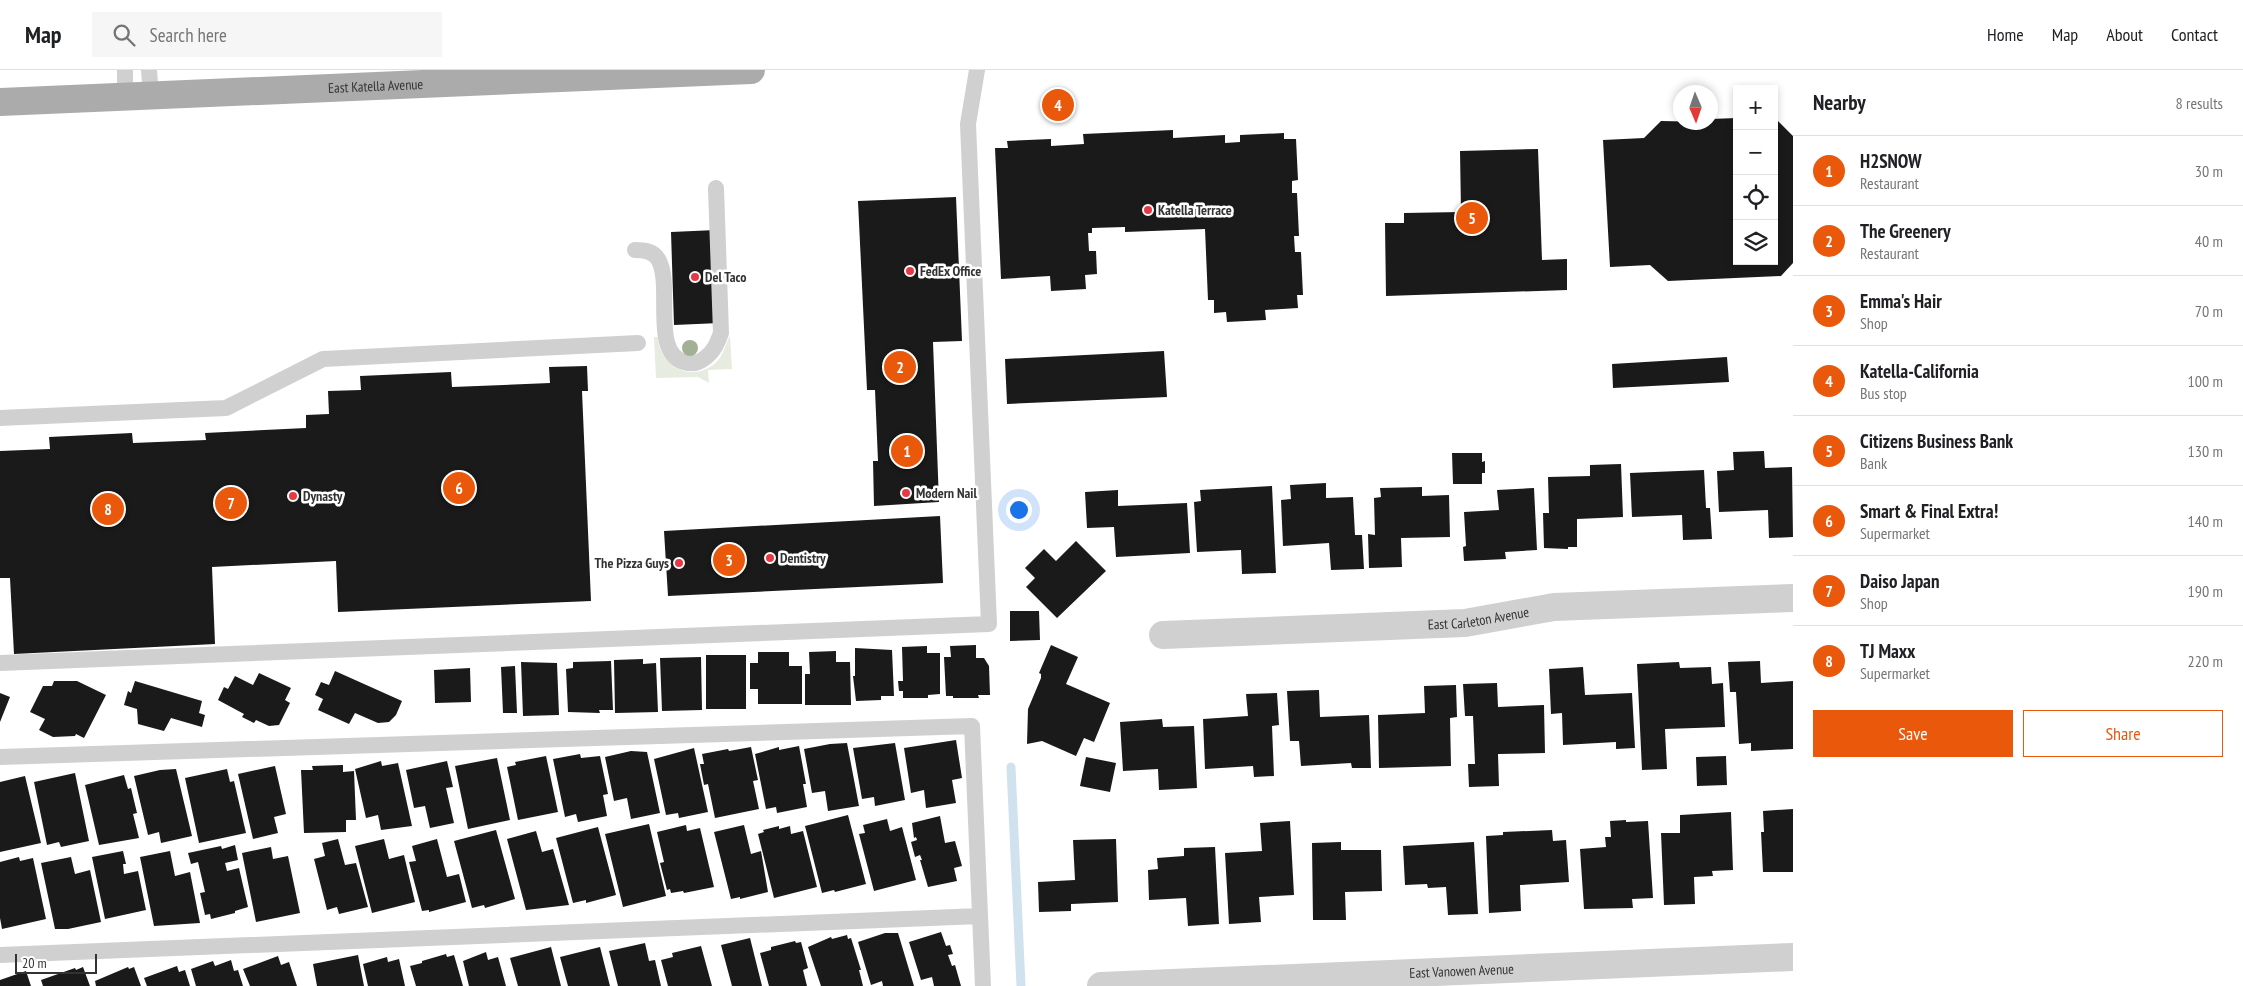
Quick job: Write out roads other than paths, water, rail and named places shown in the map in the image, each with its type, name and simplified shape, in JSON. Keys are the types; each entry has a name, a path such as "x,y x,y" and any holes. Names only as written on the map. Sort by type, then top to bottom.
{"main road":[{"name":"East Katella Avenue","path":"0,102 142,88 751,70"}],"street":[{"name":"East Carleton Avenue","path":"1162,635 1465,623 1554,607 1793,598"},
{"name":"East Vanowen Avenue","path":"1101,986 1537,977 1793,957"}],"lane":[{"path":"125,70 142,88"},
{"path":"0,663 989,624 968,124 977,70"},
{"path":"635,250 645,250 653,253 659,260 663,284 666,339 672,356 679,361 690,364 701,362 711,354 717,344 722,326 716,188"},
{"path":"0,418 226,408 323,359 638,343"},
{"path":"0,757 972,726 983,986"},
{"path":"0,956 980,916"}],"waterway":[{"path":"1011,767 1021,986"}],"place":[{"name":"Katella-California","path":"1058,105"},
{"name":"Katella Terrace","path":"1148,210"},
{"name":"Citizens Business Bank","path":"1472,218"},
{"name":"FedEx Office","path":"910,271"},
{"name":"Del Taco","path":"695,277"},
{"name":"The Greenery","path":"900,367"},
{"name":"H2SNOW","path":"907,451"},
{"name":"Smart & Final Extra!","path":"459,488"},
{"name":"Modern Nail","path":"906,493"},
{"name":"Dynasty","path":"293,496"},
{"name":"Daiso Japan","path":"231,503"},
{"name":"TJ Maxx","path":"108,509"},
{"name":"Dentistry","path":"770,558"},
{"name":"Emma's Hair","path":"729,560"},
{"name":"The Pizza Guys","path":"679,563"}]}
